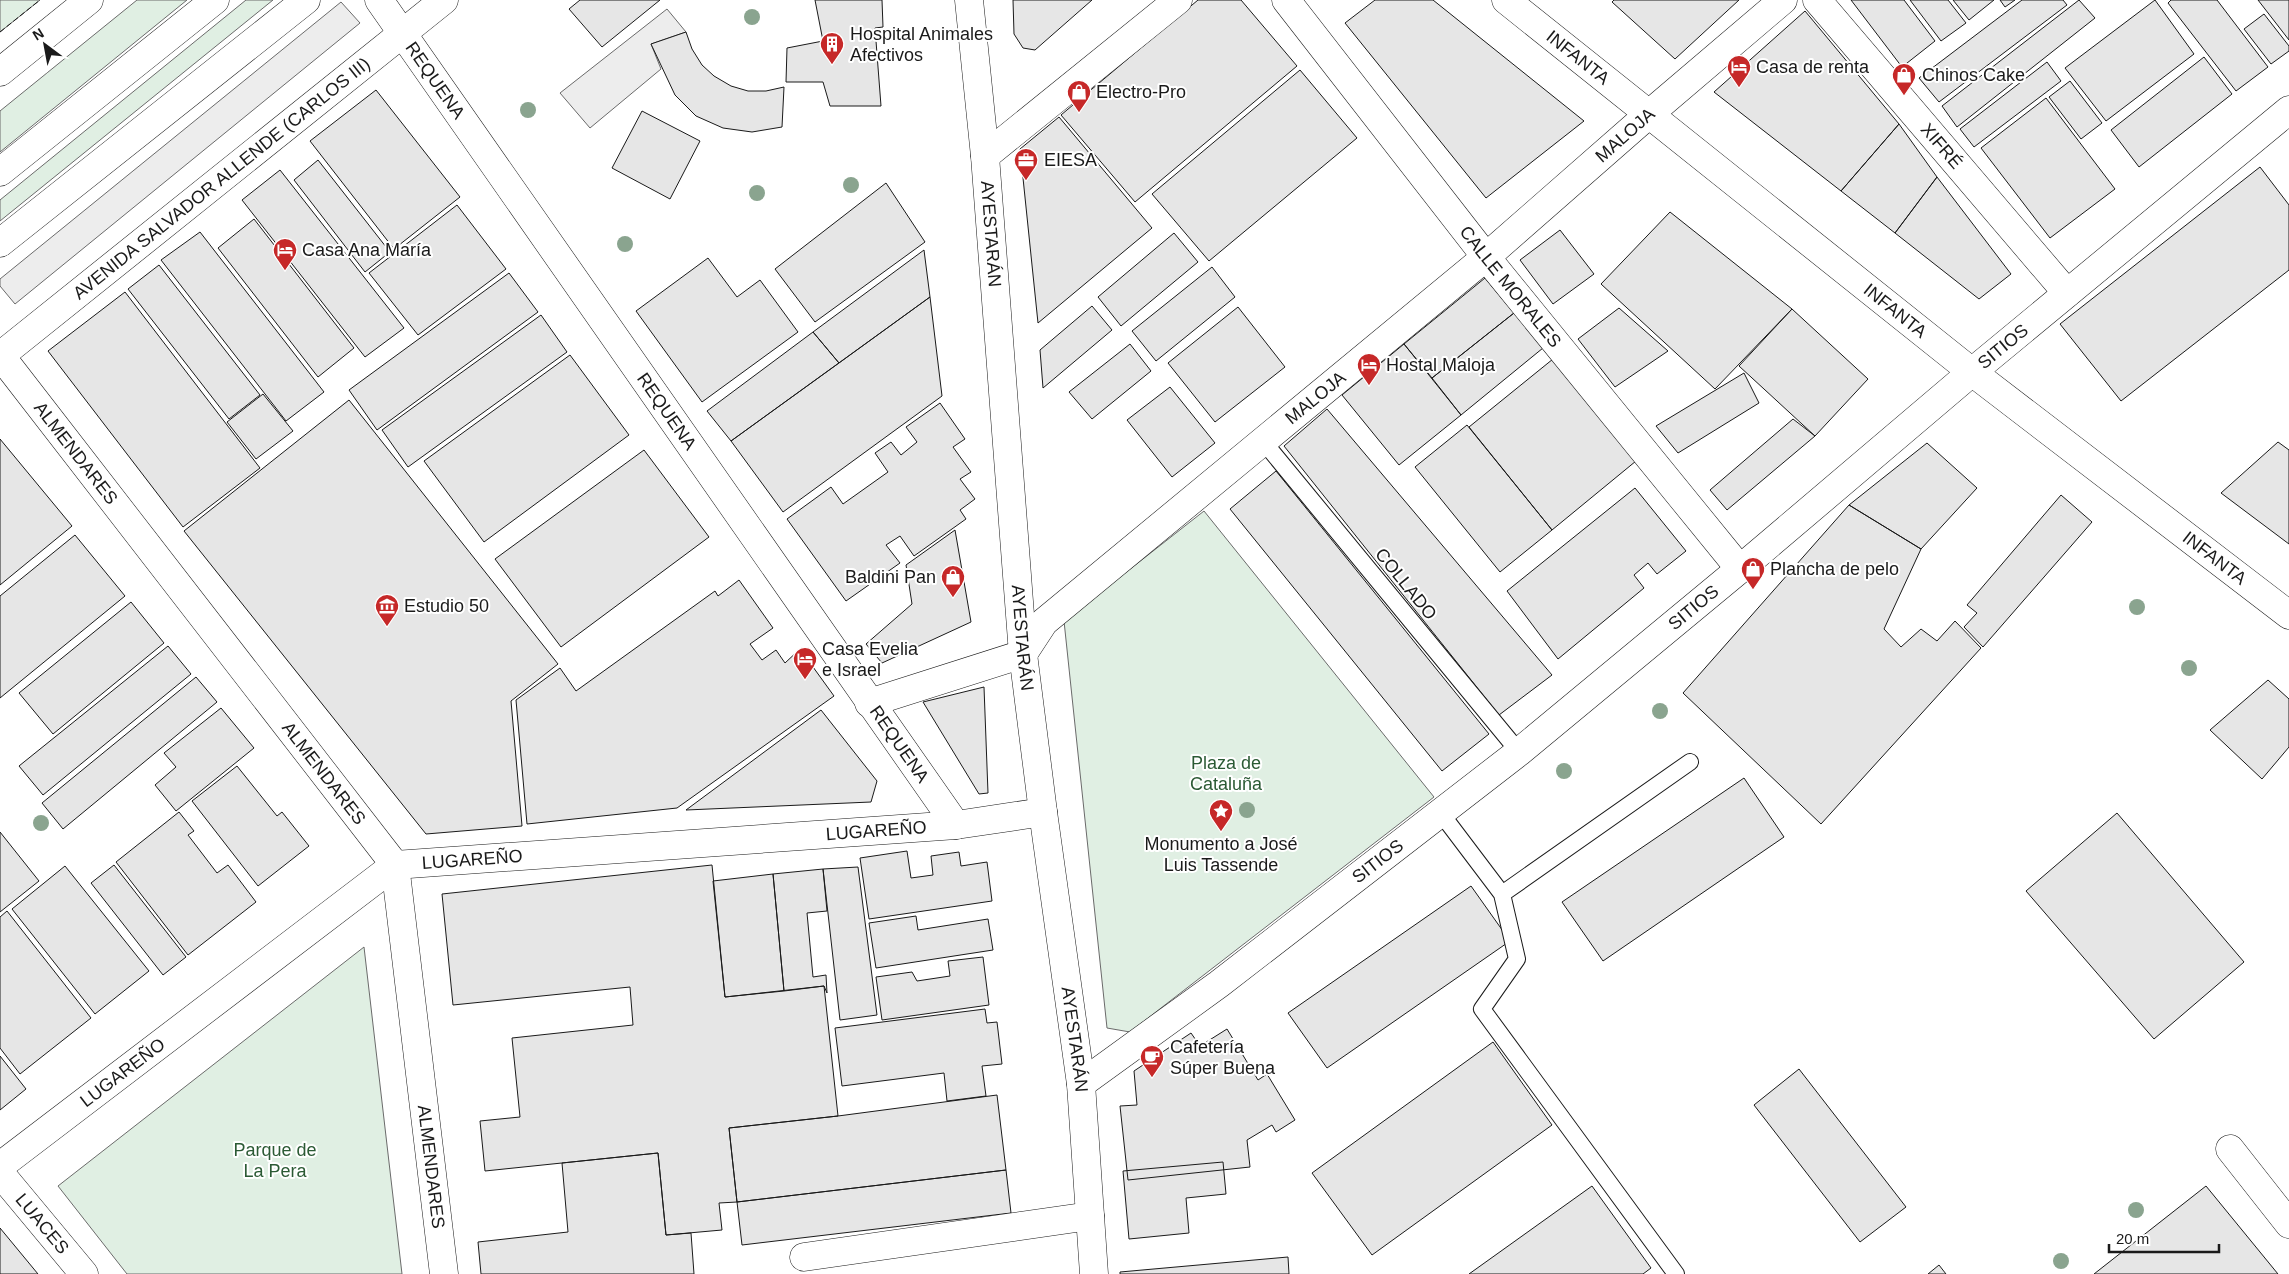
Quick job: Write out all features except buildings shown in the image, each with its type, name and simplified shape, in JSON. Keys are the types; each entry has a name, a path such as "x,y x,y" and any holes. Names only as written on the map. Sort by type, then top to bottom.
{"street":[{"path":"0,72 89,0"},
{"path":"0,172 215,0"},
{"path":"0,243 306,0"},
{"name":"REQUENA","path":"379,0 956,825"},
{"name":"AVENIDA SALVADOR ALLENDE (CARLOS III)","path":"0,356 444,0"},
{"name":"AYESTARÁN","path":"969,0 984,156 1023,654 1042,812 1081,1084 1094,1274"},
{"path":"984,156 1178,0"},
{"name":"CALLE MORALES","path":"1286,0 1486,258 1740,569"},
{"name":"INFANTA","path":"1506,0 1972,372 2289,616"},
{"name":"MALOJA","path":"1023,654 1044,622 1486,258 1648,115 1783,0"},
{"name":"XIFRÉ","path":"1818,0 2067,293"},
{"name":"SITIOS","path":"1081,1084 1219,984 1519,752 1740,569 1972,372 2289,110"},
{"name":"ALMENDARES","path":"0,356 394,865 444,1274"},
{"path":"869,703 1023,654"},
{"name":"LUGAREÑO","path":"0,1166 394,865 956,825 1042,812"},
{"path":"2230,1149 2289,1224"},
{"name":"LUACES","path":"0,1173 84,1274"},
{"path":"804,1257 1090,1216"}],"lane":[{"name":"COLLADO","path":"1263,441 1519,752"},
{"path":"1502,894 1690,762"},
{"path":"1440,812 1502,894 1517,959 1482,1009 1676,1274"}],"green space":[{"path":"0,0 40,0 0,32"},
{"path":"137,0 187,0 0,152 0,111"},
{"path":"246,0 273,0 0,221 0,200"},
{"name":"Plaza de Cataluña","path":"1204,511 1434,797 1130,1032 1107,1028 1064,621"},
{"name":"Parque de La Pera","path":"364,947 402,1274 127,1274 58,1186"}],"shaded area":[{"path":"341,2 360,23 15,304 0,286 0,279"},
{"path":"667,9 686,32 651,44 661,69 590,128 560,93"}],"fence":[{"path":"0,32 40,0"}],"place":[{"name":"Hospital Animales Afectivos","path":"832,65"},
{"name":"Casa de renta","path":"1739,88"},
{"name":"Chinos Cake","path":"1904,96"},
{"name":"Electro-Pro","path":"1079,113"},
{"name":"EIESA","path":"1026,181"},
{"name":"Casa Ana María","path":"285,271"},
{"name":"Hostal Maloja","path":"1369,386"},
{"name":"Plancha de pelo","path":"1753,590"},
{"name":"Baldini Pan","path":"953,598"},
{"name":"Estudio 50","path":"387,627"},
{"name":"Casa Evelia e Israel","path":"805,680"},
{"name":"Monumento a José Luis Tassende","path":"1221,832"},
{"name":"Cafetería Súper Buena","path":"1152,1078"}]}
